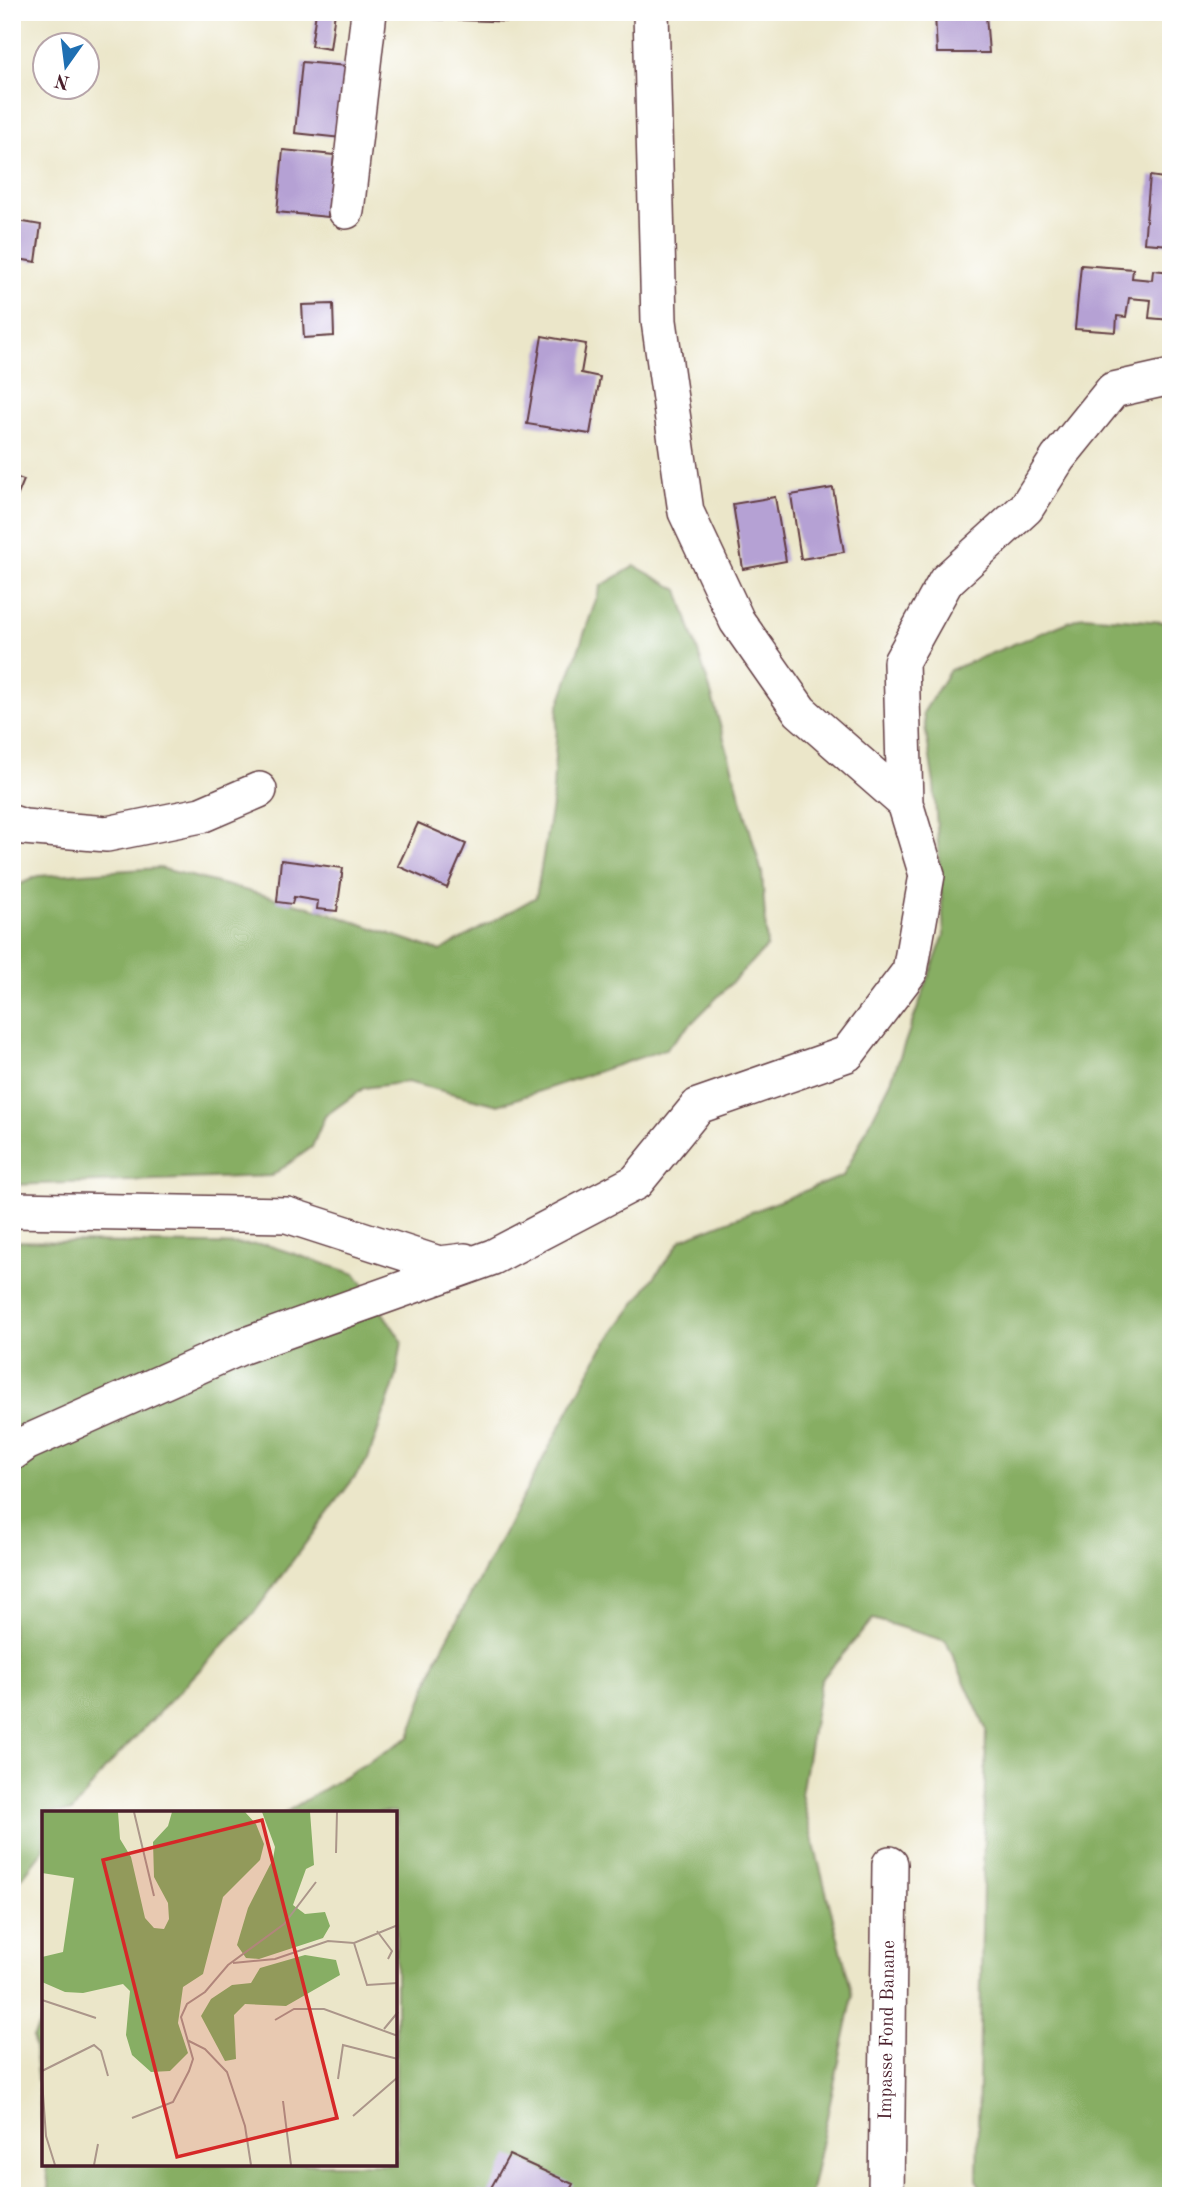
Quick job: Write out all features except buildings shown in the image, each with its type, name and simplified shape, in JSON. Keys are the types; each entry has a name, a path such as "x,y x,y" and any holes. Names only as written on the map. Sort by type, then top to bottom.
{"street":[{"path":"346,211 369,12"},
{"path":"652,12 659,321 686,512 737,621 800,711 905,803"},
{"path":"12,1453 26,1443 243,1346 493,1257 636,1182 698,1105 847,1054 910,971 927,875 905,803 901,662 946,582 1026,508 1058,458 1113,390 1171,377"},
{"path":"12,823 24,827 107,834 201,815 259,790"},
{"path":"12,1210 287,1214 439,1264 493,1257"},
{"name":"Impasse Fond Banane","path":"886,2196 890,1864"}],"green space":[{"path":"635,566 678,590 709,686 762,873 767,947 666,1049 498,1105 407,1082 364,1088 325,1116 312,1147 271,1176 12,1185 12,888 38,876 160,868 317,909 440,951 536,897 552,805 558,708 601,586"},
{"path":"1083,616 1163,622 1171,625 1171,2196 983,2196 977,2179 986,1729 946,1641 873,1619 821,1680 801,1794 853,1996 810,2196 52,2196 46,2166 397,2166 397,1811 288,1811 409,1737 437,1658 601,1350 682,1239 843,1176 891,1081 944,935 934,784 923,713 950,670"},
{"path":"12,1241 267,1245 356,1274 402,1341 396,1378 368,1459 253,1614 105,1769 73,1811 42,1811 42,1852 12,1890"},
{"path":"42,2019 42,2124 33,2038"}]}
